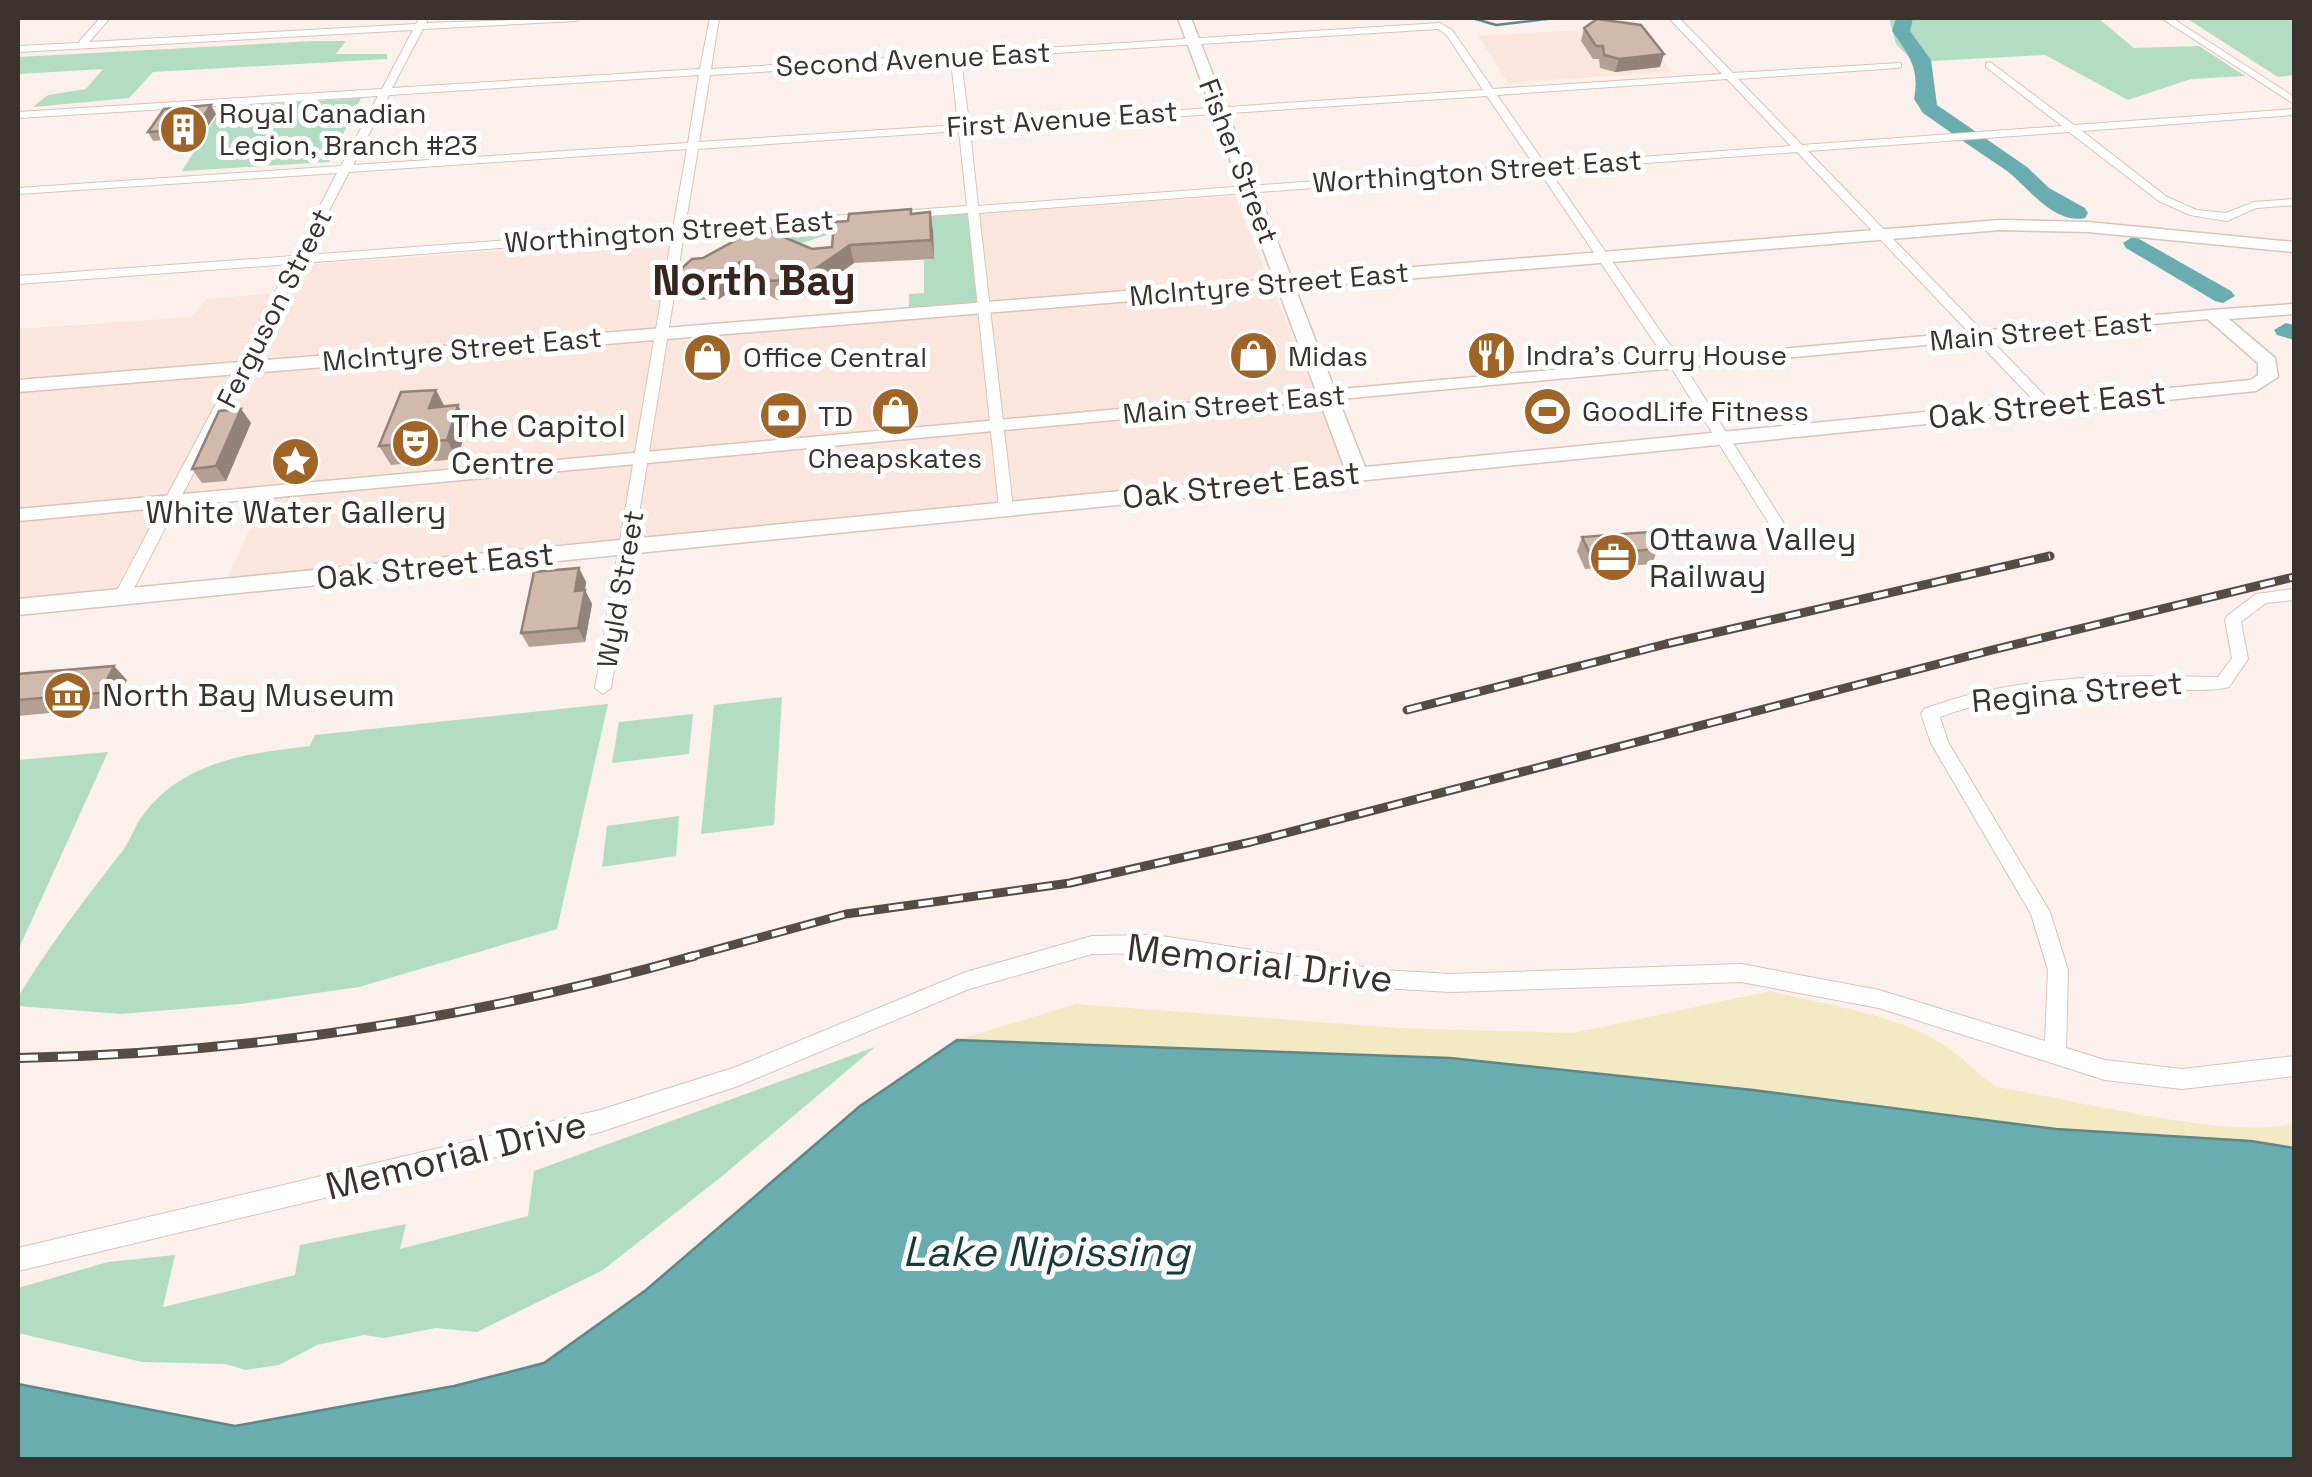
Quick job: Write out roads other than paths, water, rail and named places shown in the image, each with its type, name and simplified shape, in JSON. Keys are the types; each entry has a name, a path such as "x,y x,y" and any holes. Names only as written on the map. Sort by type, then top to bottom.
{"main road":[{"name":"Fisher Street","path":"1184,18 1357,474"},
{"name":"McIntyre Street East","path":"18,386 981,306 2045,224 2294,247"},
{"name":"Main Street East","path":"2212,315 2289,309"},
{"path":"2254,348 2248,331 2250,323 2289,309"},
{"path":"2212,315 2254,348"},
{"name":"Oak Street East","path":"18,606 2256,385 2268,377 2268,362 2254,348"}],"street":[{"path":"80,46 105,18"},
{"path":"18,49 421,22 576,18"},
{"name":"Wyld Street","path":"603,688 714,18"},
{"path":"1674,18 2045,404"},
{"path":"2166,18 2294,101"},
{"name":"Ferguson Street","path":"122,596 421,22"},
{"name":"Second Avenue East","path":"18,116 1440,26 1489,91"},
{"path":"956,58 1006,508"},
{"name":"First Avenue East","path":"18,190 1897,65"},
{"path":"1990,65 2164,199 2194,213 2227,217 2254,205 2294,202"},
{"path":"1489,91 1676,364 1790,546"},
{"name":"Worthington Street East","path":"18,280 2294,112"},
{"path":"2227,217 2241,242"},
{"name":"Main Street East","path":"18,515 2212,315"},
{"name":"Regina Street","path":"2055,1056 2058,970 2040,912 1940,743 1930,714 1953,702 1993,694 2159,682 2223,682 2240,659 2234,620 2262,598 2294,594"},
{"name":"Memorial Drive","path":"18,1260 600,1120 738,1076 966,981 1092,946 1155,944 1383,978 1451,983 1740,974 1879,999 2106,1070 2182,1079 2256,1074 2294,1066"}],"water":[{"name":"Lake Nipissing","path":"957,1040 1450,1058 1753,1090 2056,1129 2251,1141 2294,1148 2294,1459 18,1459 18,1384 235,1426 454,1386 544,1363 646,1290 860,1106"}],"waterway":[{"path":"1472,18 1496,25 1555,18"},
{"path":"1904,18 1901,31 1922,60 1927,81 1924,99 1930,109 2020,171 2041,193 2077,213"},
{"path":"2134,243 2223,296"},
{"path":"2286,330 2294,333"}],"railway":[{"path":"1407,710 1666,644 2050,556"},
{"path":"685,958 846,914 1070,883 1251,842 1996,649 2294,577"},
{"path":"18,1058 189,1049 359,1029 528,998 694,956"}],"place":[{"name":"Royal Canadian Legion, Branch #23","path":"184,129"},
{"name":"Indra's Curry House","path":"1491,355"},
{"name":"Midas","path":"1253,356"},
{"name":"Office Central","path":"708,357"},
{"name":"Cheapskates","path":"895,411"},
{"name":"GoodLife Fitness","path":"1547,411"},
{"name":"TD","path":"783,416"},
{"name":"The Capitol Centre","path":"416,444"},
{"name":"White Water Gallery","path":"296,462"},
{"name":"Ottawa Valley Railway","path":"1614,557"},
{"name":"North Bay Museum","path":"67,695"}],"district":[{"name":"North Bay","path":"754,280"}]}
